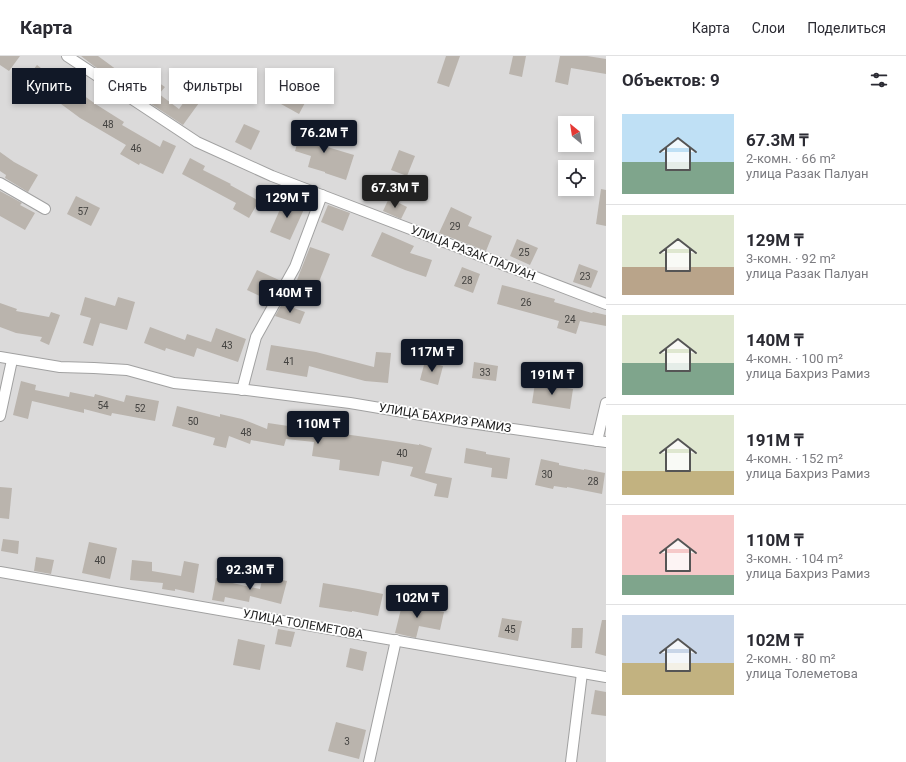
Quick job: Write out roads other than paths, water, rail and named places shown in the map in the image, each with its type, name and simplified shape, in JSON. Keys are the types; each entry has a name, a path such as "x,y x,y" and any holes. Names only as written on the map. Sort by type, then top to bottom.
{"street":[{"name":"УЛИЦА РАЗАК ПАЛУАН","path":"67,56 197,142 272,176 606,304"},
{"path":"0,183 45,209"},
{"path":"242,390 256,337 295,267 322,195"},
{"name":"УЛИЦА БАХРИЗ РАМИЗ","path":"0,357 60,367 127,370 174,383 350,403 464,422 602,442"},
{"path":"0,416 12,360"},
{"path":"602,442 606,403"},
{"name":"УЛИЦА ТОЛЕМЕТОВА","path":"0,572 606,677"},
{"path":"369,762 396,640"},
{"path":"571,762 582,673"}]}
